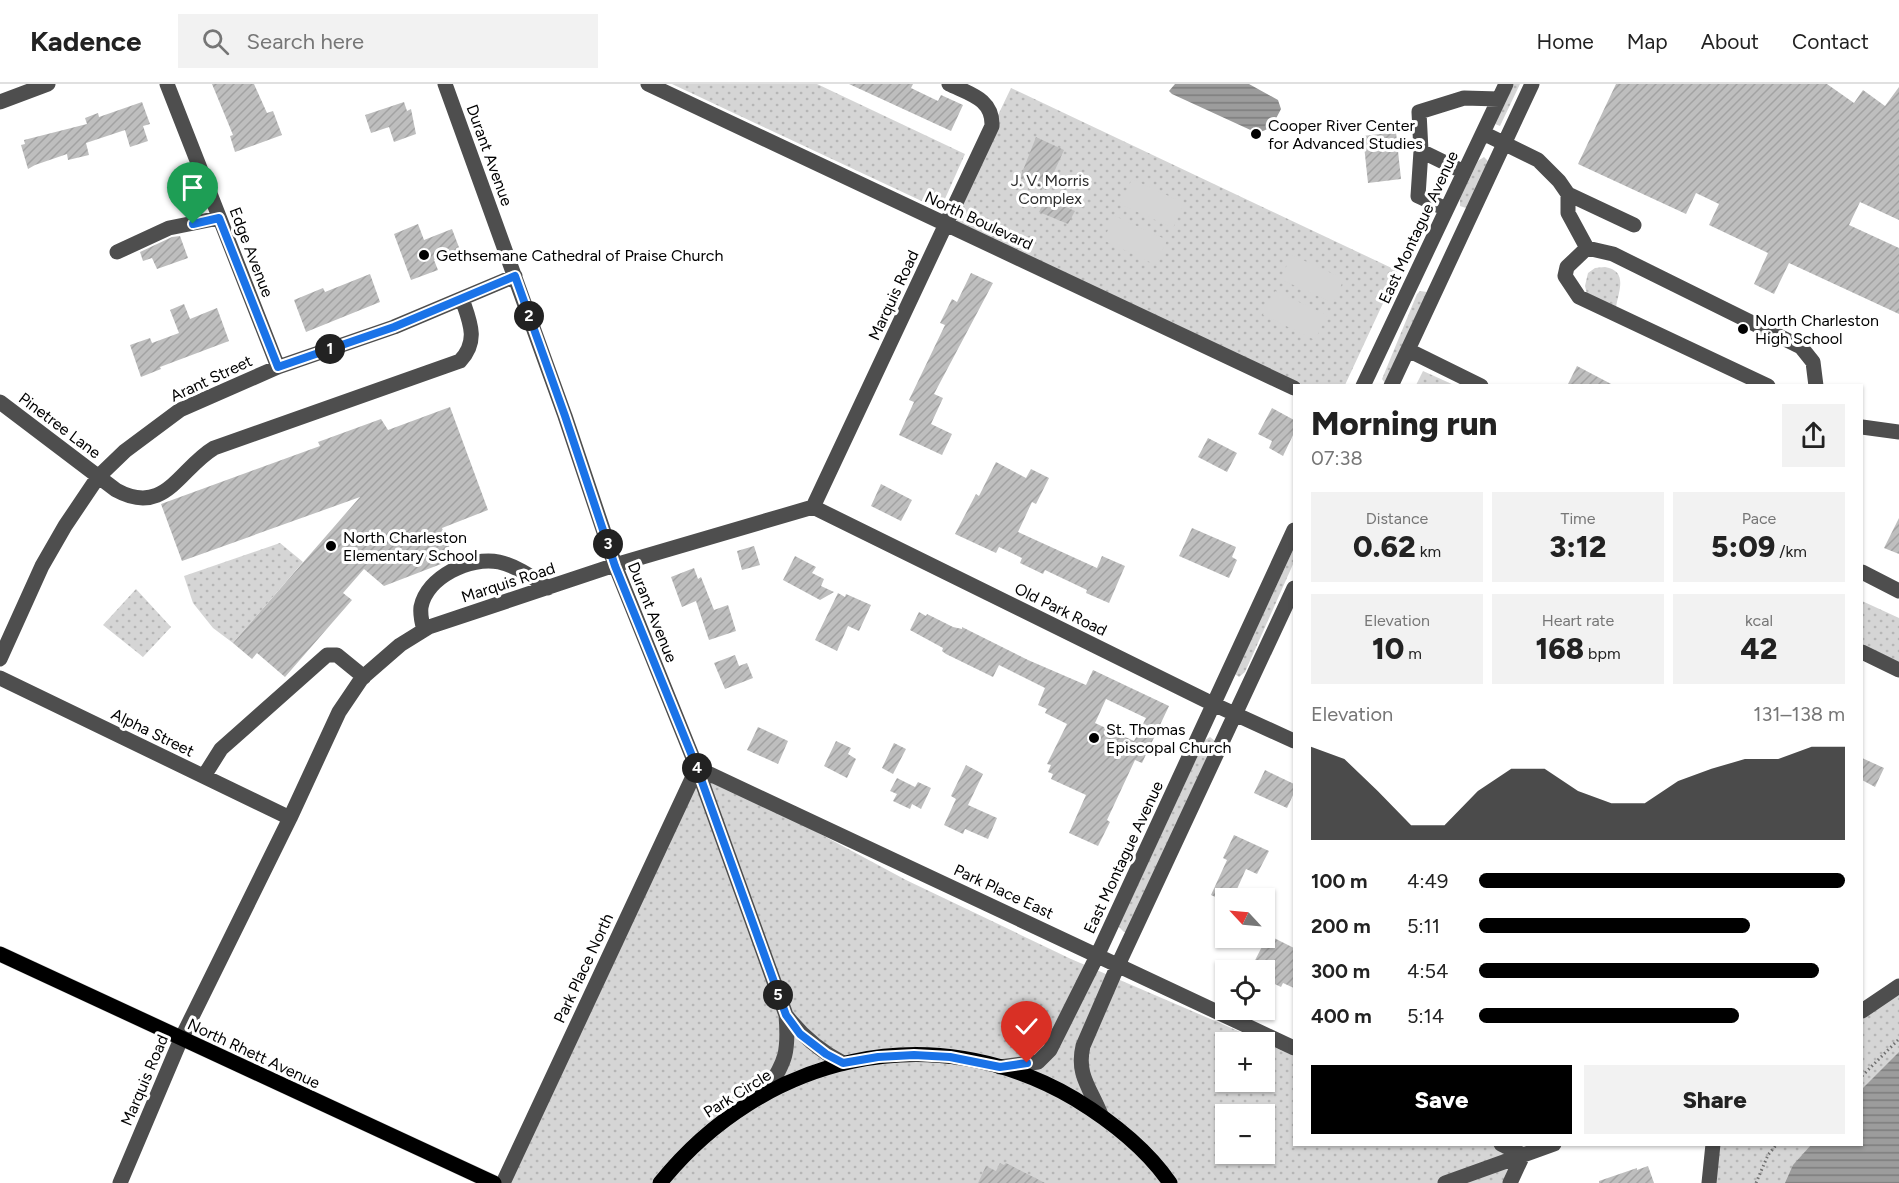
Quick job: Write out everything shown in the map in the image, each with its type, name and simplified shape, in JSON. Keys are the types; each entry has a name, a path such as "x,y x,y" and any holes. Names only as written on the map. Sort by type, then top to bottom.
{"main road":[{"name":"North Rhett Avenue","path":"0,954 181,1040 494,1183"},
{"name":"Park Circle","path":"660,1183 676,1162 704,1135 734,1112 766,1092 796,1078 843,1063 878,1057 914,1055 950,1057 1000,1067 1053,1086 1101,1115 1135,1143 1170,1183"}],"street":[{"path":"0,102 48,84"},
{"name":"Edge Avenue","path":"167,84 278,367"},
{"name":"Durant Avenue","path":"445,84 565,416 615,566 697,768 786,1015 788,1041 782,1068 766,1092"},
{"name":"North Boulevard","path":"648,84 1293,388"},
{"name":"Marquis Road","path":"120,1183 181,1040 290,818 339,712 364,677 400,645 424,630 615,566 813,507 992,126 992,115 986,105 977,97 949,84"},
{"name":"East Montague Avenue","path":"1364,384 1506,84"},
{"path":"1392,384 1532,84"},
{"path":"1446,208 1418,196 1421,151 1419,112 1464,98 1499,99"},
{"path":"1483,133 1538,160 1559,181 1568,194 1634,225"},
{"path":"1421,151 1464,172"},
{"path":"1568,194 1568,213 1587,248 1613,254 1801,347 1813,362 1816,384"},
{"path":"117,252 169,228 219,218"},
{"path":"1587,248 1567,267 1565,276 1579,297 1764,384"},
{"name":"Arant Street","path":"0,659 42,566 65,526 98,477 125,451 180,410 278,367 394,327 515,276"},
{"name":"Pinetree Lane","path":"0,402 98,477 124,494 138,498 155,497 170,489 196,460 214,448 459,361 469,347 473,336 472,326 462,299"},
{"path":"1408,350 1477,384"},
{"path":"1863,426 1899,432"},
{"name":"Old Park Road","path":"813,507 1213,704 1293,741"},
{"name":"East Montague Avenue","path":"1000,1067 1038,1062 1050,1050 1097,956 1293,532"},
{"path":"424,630 421,614 425,595 442,578 473,563 487,561 505,564 525,573 548,588"},
{"path":"1863,573 1899,591"},
{"path":"1101,1115 1081,1071 1080,1059 1083,1046 1118,965 1293,590"},
{"path":"1863,652 1899,670"},
{"path":"204,776 221,749 327,655 337,655 364,677"},
{"name":"Alpha Street","path":"0,678 290,818"},
{"name":"Park Place East","path":"697,768 1293,1048"},
{"name":"Park Place North","path":"503,1183 697,768"},
{"path":"1863,1010 1899,986"},
{"name":"Durant Avenue","path":"786,1015 800,1034 826,1054 843,1063"},
{"path":"1505,1146 1523,1155"},
{"path":"1445,1183 1548,1146"},
{"path":"1709,1183 1713,1146"},
{"path":"1510,1183 1523,1155"}],"path":[{"path":"1863,1075 1899,1039"},
{"path":"1756,1183 1768,1155 1775,1146"}],"green space":[{"path":"672,84 817,84 965,154 944,201 939,205 928,204"},
{"path":"1514,84 1520,84 1500,126 1495,124"},
{"name":"J. V. Morris Complex","path":"1011,88 1398,271 1345,384 1293,386 946,224"},
{"path":"1484,157 1489,162 1468,205 1466,208 1460,206 1460,198 1478,161"},
{"path":"1132,179 1184,203 1173,228 1120,204"},
{"path":"1115,216 1167,240 1156,265 1103,240"},
{"path":"1292,255 1344,279 1333,303 1280,279"},
{"path":"1595,268 1612,269 1619,277 1620,288 1616,307 1587,294 1585,286 1588,273"},
{"path":"1275,291 1327,315 1315,340 1263,315"},
{"path":"1420,291 1427,292 1385,383 1382,379"},
{"path":"1423,371 1452,384 1416,384"},
{"path":"280,543 303,562 233,643 213,628 193,603 184,576"},
{"path":"1293,550 1293,564 1245,672 1239,677 1235,674"},
{"path":"136,589 171,627 143,657 103,625"},
{"path":"1863,601 1899,618 1899,662 1863,645"},
{"path":"1210,737 1215,741 1129,932 1124,932 1119,927 1120,923 1205,740"},
{"path":"697,768 906,880 1071,959 1241,1032 1215,1032 1215,1092 1275,1092 1275,1047 1293,1056 1293,1146 1503,1146 1523,1155 1510,1183 503,1183"},
{"path":"1899,987 1899,1183 1710,1183 1714,1146 1863,1146 1863,1011"}],"shaded area":[{"path":"1175,84 1249,84 1278,100 1281,109 1270,127 1257,133 1172,94 1169,91"},
{"path":"1899,1052 1899,1183 1785,1183 1793,1165 1810,1146 1863,1146 1863,1088"}],"building":[{"path":"212,84 254,84 267,113 273,111 282,135 235,152 230,136 233,135"},
{"path":"849,84 913,84 911,88 938,101 941,95 963,105 951,131"},
{"path":"1616,84 1827,84 1854,103 1863,90 1885,106 1899,87 1899,220 1860,202 1849,225 1899,248 1899,314 1789,263 1774,294 1754,284 1768,253 1709,225 1719,204 1696,193 1686,214 1578,164"},
{"path":"142,102 150,124 143,126 148,141 130,147 125,130 86,143 89,155 68,160 67,154 28,169 21,145 25,144 24,140 87,124 85,118 98,113 99,117"},
{"path":"404,102 407,111 411,109 416,134 394,142 389,127 371,133 365,115"},
{"path":"1396,132 1401,179 1368,183 1363,136"},
{"path":"1036,137 1064,150 1046,190 1020,178"},
{"path":"1046,198 1075,211 1068,224 1039,212"},
{"name":"Gethsemane Cathedral of Praise Church","path":"418,224 424,240 452,229 460,250 434,260 438,270 411,280 394,234"},
{"path":"180,236 188,258 157,269 152,258 143,261 140,252 172,237"},
{"path":"971,273 993,283 934,394 943,398 931,424 952,434 942,455 899,435 914,402 909,400 945,325 940,323 952,299 957,302"},
{"path":"370,274 380,302 306,332 294,300 323,288 325,292"},
{"path":"184,304 190,319 217,308 229,341 160,367 161,369 141,377 130,345 150,338 152,343 179,333 170,310"},
{"path":"1577,366 1611,384 1568,384"},
{"name":"North Charleston Elementary School","path":"450,407 488,510 442,528 454,559 384,586 364,569 343,593 352,600 285,677 257,653 252,659 233,643 360,497 182,561 161,504 320,446 318,442 381,419 388,430"},
{"path":"1272,408 1293,419 1293,435 1283,456 1269,448 1272,441 1258,434"},
{"path":"1208,438 1237,453 1227,472 1198,457"},
{"path":"996,462 1026,478 1031,469 1049,478 1036,504 1032,502 1018,532 1097,568 1102,556 1125,566 1109,603 1045,570 1043,574 1020,563 1022,558 999,547 996,553 955,534 976,494 979,496"},
{"path":"881,484 912,500 901,521 871,506"},
{"path":"1899,518 1899,554 1884,548"},
{"path":"1192,528 1236,547 1232,557 1237,560 1229,578 1179,556"},
{"path":"754,546 760,565 742,570 737,551"},
{"path":"795,556 816,567 812,573 824,579 821,586 834,592 820,600 783,580"},
{"path":"694,568 698,579 701,577 714,610 728,605 736,631 709,640 696,601 682,607 671,577"},
{"path":"838,593 871,605 859,631 848,626 837,651 815,640"},
{"path":"919,612 926,616 927,614 953,627 962,629 962,627 1028,660 1086,685 1093,670 1169,706 1142,763 1135,760 1107,820 1110,822 1098,846 1069,833 1086,795 1051,779 1053,774 1048,772 1051,765 1047,764 1067,724 1045,713 1047,709 1038,705 1045,688 999,665 993,677 946,654 942,651 943,648 910,630","holes":["1106,699 1146,718 1134,741 1095,723"]},
{"path":"735,655 739,666 747,663 753,678 725,689 714,663"},
{"path":"758,727 788,741 778,764 747,750"},
{"path":"836,741 851,748 848,754 856,759 847,778 824,766"},
{"path":"894,743 906,749 893,774 882,768"},
{"path":"1863,758 1884,768 1875,787 1863,781"},
{"path":"966,765 983,774 968,805 997,818 988,839 965,829 963,834 944,825 956,799 951,796"},
{"path":"1265,770 1293,784 1293,795 1287,808 1254,793"},
{"path":"897,778 915,787 918,782 931,788 921,809 912,804 910,809 893,801 897,794 890,791"},
{"path":"1234,835 1269,851 1257,874 1246,869 1237,888 1215,888 1215,897 1211,895 1227,860 1223,858"},
{"path":"1275,938 1293,948 1293,988 1283,983 1281,987 1275,984 1275,960 1255,960 1261,948 1275,948"},
{"path":"1000,1163 1004,1165 1006,1163 1045,1183 978,1183 986,1166 996,1171"},
{"path":"1648,1166 1654,1183 1599,1183 1599,1181"}],"place":[{"name":"Cooper River Center for Advanced Studies","path":"1256,134"},
{"name":"Gethsemane Cathedral of Praise Church","path":"424,255"},
{"name":"North Charleston High School","path":"1743,329"},
{"name":"North Charleston Elementary School","path":"331,546"},
{"name":"St. Thomas Episcopal Church","path":"1094,738"}],"route":[{"path":"193,224 219,218 278,367 394,327 515,276 615,566 697,768 786,1015 800,1034 826,1054 843,1063 878,1057 914,1055 950,1057 1000,1067 1027,1063"}]}
